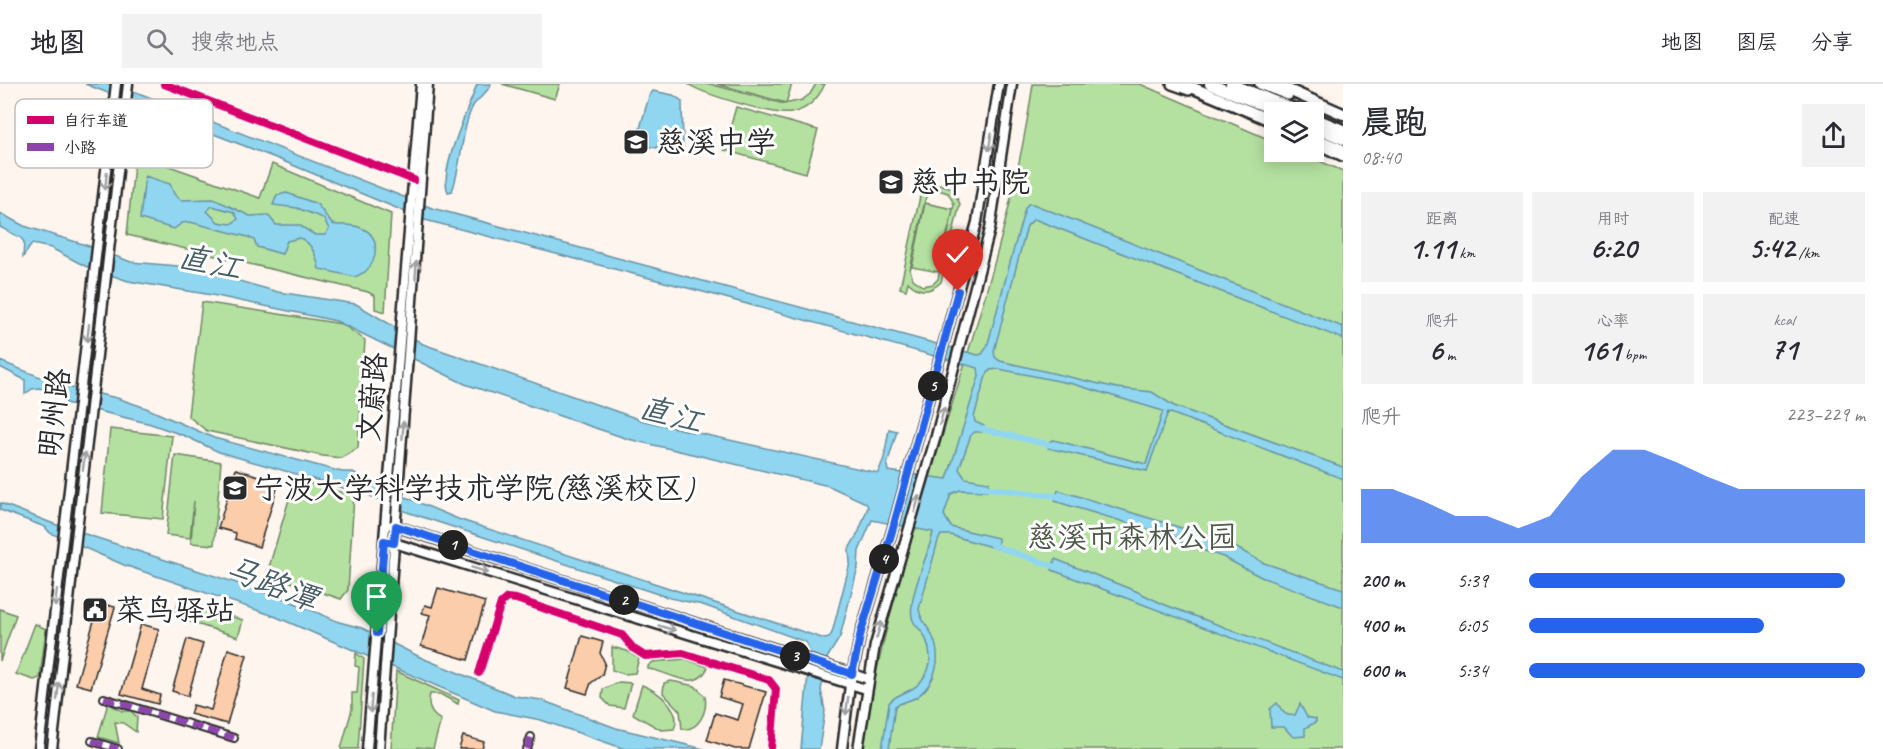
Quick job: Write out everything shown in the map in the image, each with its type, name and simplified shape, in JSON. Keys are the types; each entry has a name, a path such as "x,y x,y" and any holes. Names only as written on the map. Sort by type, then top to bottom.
{"highway":[{"path":"1184,84 1264,118"},
{"path":"1210,84 1264,106"},
{"path":"1231,84 1276,102"},
{"path":"1275,84 1343,117"},
{"path":"1324,122 1343,130"},
{"path":"1324,131 1343,139"},
{"path":"1324,142 1343,150"}],"main road":[{"name":"明州路","path":"114,99 116,84"},
{"name":"文蔚路","path":"417,202 414,180 421,84"},
{"name":"文蔚路","path":"379,749 409,356 407,327 428,84"},
{"path":"842,749 850,685 861,632 893,528 976,222 999,84"},
{"path":"858,749 875,645 926,472 990,229 1012,84"},
{"path":"1172,84 1264,118"},
{"path":"1260,84 1343,117"},
{"path":"1324,147 1343,156"},
{"name":"明州路","path":"39,749 107,168"},
{"name":"明州路","path":"52,749 119,168"},
{"name":"文蔚路","path":"367,749 400,352 407,327"},
{"path":"386,523 868,679"},
{"path":"384,541 866,689"}],"street":[{"path":"164,84 203,99"},
{"path":"213,103 414,180"},
{"path":"479,673 501,603 507,598 516,599 622,635 634,649 645,656 683,653 769,680 776,689 771,749"},
{"path":"104,698 234,738"},
{"path":"527,749 531,737"},
{"path":"92,741 118,749"}],"green space":[{"path":"502,84 560,84 555,99"},
{"path":"688,84 710,84 784,104 802,100 810,94 816,84 825,84 816,99 807,106 797,112 783,113 739,103"},
{"path":"717,84 792,84 786,103"},
{"name":"慈溪市森林公园","path":"1033,84 1140,84 1264,137 1264,162 1322,162 1343,171 1343,749 864,749 877,668 890,615 996,256 1023,142"},
{"path":"736,107 818,130 806,173 724,150"},
{"path":"272,164 391,214 385,312 375,309 375,296 368,292 127,235 134,168 175,168 260,198"},
{"path":"924,178 930,179 929,187 940,184 952,188 960,204 941,282 929,290 920,290 908,282 906,290 900,288","holes":["938,190 948,193 954,204 953,209 925,203 912,267 938,272 953,210 938,279 933,284 923,286 913,279 910,270 925,200 930,193"]},
{"path":"202,302 342,324 365,340 358,448 341,458 323,456 207,431 188,416"},
{"path":"110,429 172,436 163,519 102,513"},
{"path":"175,455 221,462 214,545 191,543 194,501 190,538 166,535"},
{"path":"295,479 354,496 348,590 341,599 267,574"},
{"path":"179,600 243,620 238,637 174,617"},
{"path":"0,609 16,615 0,661"},
{"path":"35,624 46,629 40,678 34,680 16,674"},
{"path":"612,647 627,651 639,658 635,673 624,674 612,670"},
{"path":"356,653 364,659 358,749 341,749 352,709 352,693 357,693 359,667 355,666"},
{"path":"685,659 708,667 703,675 689,680 648,669 653,662"},
{"path":"396,671 459,700 458,704 440,694 430,694 431,710 441,720 433,749 418,747 417,749 391,749"},
{"path":"671,681 695,686 705,696 704,714 693,727 682,729 680,711 663,693 664,683"},
{"path":"619,682 631,683 624,708 610,706 602,698 603,689"},
{"path":"642,685 662,697 672,708 676,722 674,729 661,730 633,714"},
{"path":"108,703 122,711 131,711 137,717 136,732 123,723 115,722 119,743 98,737"}],"water":[{"path":"85,84 111,84 154,99 124,99"},
{"path":"477,84 491,84 473,106 469,115 455,181 452,191 448,192 447,169 451,154"},
{"path":"653,91 673,95 682,101 683,149 679,152 658,145 657,148 639,145 637,139 649,96"},
{"path":"213,122 432,208 978,355 982,354 987,347 1025,208 1028,204 1033,204 1343,327 1343,339 1034,219 1027,226 994,351 995,357 1000,361 1117,388 1152,392 1174,406 1343,467 1343,479 1168,412 1147,471 1048,448 1050,441 1054,440 1146,464 1163,411 1073,384 999,369 990,370 986,376 974,417 975,422 984,426 982,432 975,432 971,435 959,469 965,478 989,482 987,491 960,490 951,494 944,515 951,527 998,538 998,549 950,535 941,535 919,609 935,642 936,668 924,691 917,697 895,706 889,749 882,749 889,703 917,685 929,668 928,646 922,632 913,622 912,609 916,587 933,532 872,520 859,551 858,567 840,637 827,658 821,690 825,711 819,749 801,749 810,652 806,642 703,605 670,598 407,512 368,495 219,452 185,436 151,424 66,403 63,397 40,388 32,389 25,394 25,380 0,367 0,361 63,386 117,398 146,408 214,438 342,472 353,472 372,483 458,519 825,639 829,638 832,633 850,563 849,549 868,507 866,503 829,486 628,439 465,384 336,321 212,295 128,281 85,266 51,248 32,244 23,257 24,242 21,238 0,227 0,213 24,226 131,262 190,267 278,292 356,304 423,344 644,421 878,473 884,458 889,429 897,431 887,465 888,471 947,479 979,376 978,368 711,294 425,220 213,134"},
{"path":"145,176 170,184 174,194 181,200 214,199 250,216 268,215 276,225 299,225 315,235 325,235 329,229 323,218 297,208 273,205 277,195 287,193 317,204 332,224 354,226 367,231 374,242 375,255 365,272 355,277 319,269 311,247 300,238 287,241 282,254 257,247 254,240 248,237 190,222 182,223 174,229 140,219","holes":["212,206 234,212 238,219 231,224 218,222 207,211"]},
{"path":"1058,490 1224,541 1264,563 1343,589 1343,607 1261,577 1223,557 1174,541 1175,537 1055,501"},
{"path":"0,503 54,524 283,598 339,622 362,628 422,658 515,696 541,700 616,728 704,749 625,749 541,720 495,711 274,616 124,565 50,533 45,527 0,510"},
{"path":"1055,559 1163,604 1343,672 1343,680 1052,570"},
{"path":"1277,703 1288,715 1295,715 1300,704 1307,717 1316,719 1316,722 1305,728 1305,736 1293,737 1284,727 1271,727 1270,709"}],"building":[{"path":"236,469 279,482 259,547 235,539 236,533 218,528"},
{"path":"438,588 485,602 468,660 421,646 430,615 422,613 425,605 432,607"},
{"path":"99,603 115,607 91,688 76,684"},
{"path":"141,624 159,629 142,689 160,695 158,704 121,694"},
{"path":"582,636 603,642 600,653 605,663 602,675 591,683 587,694 567,688"},
{"path":"187,639 203,644 188,696 172,691"},
{"path":"228,649 247,655 227,724 190,714 193,705 211,710"},
{"path":"724,680 766,692 749,749 735,749 707,740 715,713 738,720 743,704 719,697"},
{"path":"463,736 484,742 482,749 459,749"}],"waterway":[{"path":"978,428 1055,446"},
{"name":"直江","path":"981,487 1063,497"},
{"path":"992,545 1059,568"}],"marked path":[{"path":"104,698 234,738"},
{"path":"527,749 531,737"},
{"path":"92,741 118,749"}],"cycle path":[{"path":"164,84 203,99"},
{"path":"213,103 414,180"},
{"path":"479,673 501,603 507,598 516,599 622,635 634,649 645,656 683,653 769,680 776,689 771,749"}],"place":[{"name":"慈溪中学","path":"636,142"},
{"name":"慈中书院","path":"891,182"},
{"name":"宁波大学科学技术学院(慈溪校区)","path":"235,488"},
{"name":"菜鸟驿站","path":"95,610"}],"route":[{"path":"377,633 384,541 394,543 396,526 852,674 861,632 893,528 958,291"}],"water label":[{"name":"马路潭","path":"272,583"}]}
